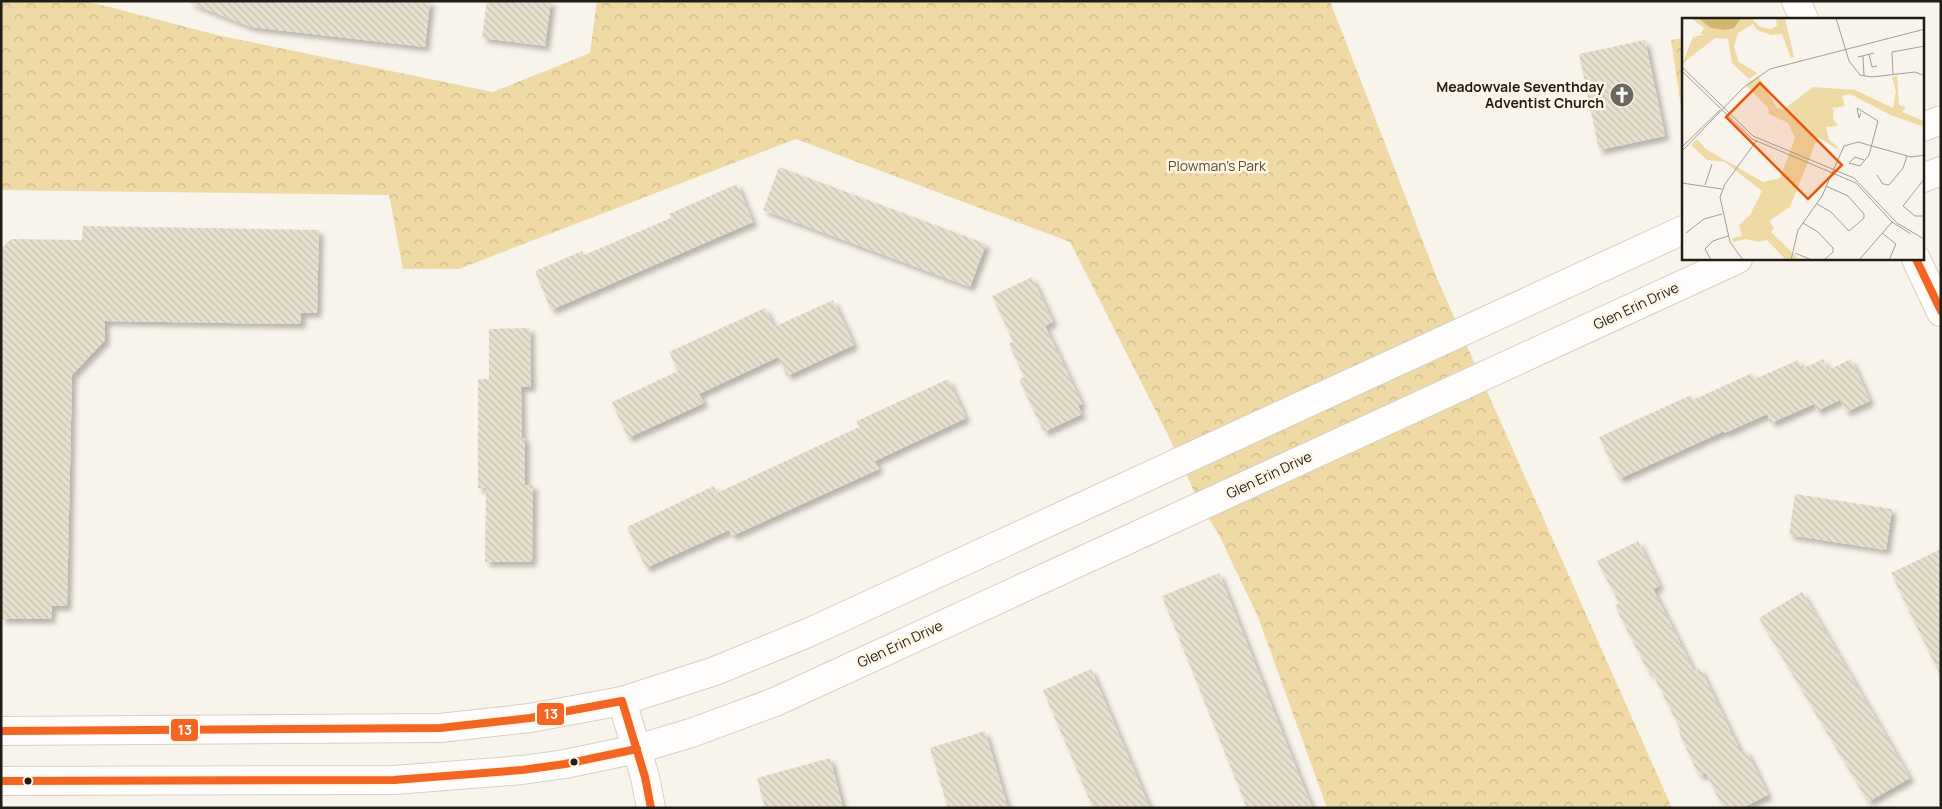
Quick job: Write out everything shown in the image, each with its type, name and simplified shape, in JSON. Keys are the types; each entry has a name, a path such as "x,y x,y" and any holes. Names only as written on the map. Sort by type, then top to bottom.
{"street":[{"path":"1796,1 1804,18"},
{"path":"1924,127 1941,120"},
{"path":"1924,178 1941,171"},
{"path":"1,731 440,728 530,718 622,701 715,671 810,632 1682,230"},
{"name":"Glen Erin Drive","path":"1,781 394,780 522,770 565,764 637,749 691,733 775,702 1736,260"},
{"path":"1916,260 1941,312"},
{"path":"622,701 652,808"}],"green space":[{"name":"Plowman's Park","path":"1,1 86,1 217,35 493,92 590,53 597,1 1330,1 1438,281 1672,808 1327,808 1258,617 1220,537 1197,498 1169,437 1070,242 796,139 459,269 403,269 389,195 1,190"},
{"path":"1682,38 1682,113 1671,40"}],"building":[{"path":"190,1 430,1 425,47 251,27 190,3"},
{"path":"487,1 551,1 545,46 482,38"},
{"name":"Meadowvale Seventhday Adventist Church","path":"1645,40 1665,136 1599,150 1579,54"},
{"path":"779,167 986,244 970,287 763,210"},
{"path":"737,184 753,222 551,310 535,271 582,251 584,255 671,218 669,214"},
{"path":"83,226 319,230 317,313 301,313 301,324 105,321 105,340 72,375 67,606 52,606 51,619 1,619 1,249 11,239 82,240"},
{"path":"1032,277 1053,322 1045,326 1082,404 1078,406 1082,414 1044,432 1019,380 1024,377 1009,344 1013,341 992,296"},
{"path":"833,300 854,345 787,376 778,357 699,394 704,403 628,438 612,402 678,371 669,352 765,308 774,327"},
{"path":"530,328 531,387 521,387 522,438 525,438 525,485 533,485 532,562 485,562 486,488 478,488 478,379 489,379 489,329"},
{"path":"1823,359 1828,370 1851,359 1870,401 1846,412 1840,400 1817,411 1814,404 1771,423 1767,414 1725,433 1724,431 1619,479 1599,437 1691,395 1693,400 1752,373 1755,379 1798,360 1802,369"},
{"path":"948,379 966,418 875,461 879,469 732,536 729,530 646,568 627,527 714,486 717,493 859,427 857,421"},
{"path":"1795,494 1892,509 1886,550 1789,535"},
{"path":"1638,541 1660,586 1653,589 1694,671 1700,668 1741,753 1746,750 1768,795 1742,808 1723,808 1706,773 1699,776 1678,730 1680,729 1652,672 1649,673 1615,606 1619,603 1597,561"},
{"path":"1941,549 1941,677 1891,573"},
{"path":"1219,573 1312,808 1247,808 1162,596"},
{"path":"1802,592 1910,778 1868,802 1759,618"},
{"path":"1091,669 1150,808 1093,808 1043,690"},
{"path":"985,731 1008,808 948,808 930,748"},
{"path":"830,758 843,808 765,808 757,778"}],"transit line":[{"name":"13","path":"1916,260 1941,311"},
{"name":"13","path":"1,731 440,728 530,718 622,701 645,777 651,808"},
{"name":"13","path":"1,781 394,780 522,770 565,764 637,749"}],"place":[{"name":"Meadowvale Seventhday Adventist Church","path":"1622,95"}]}
